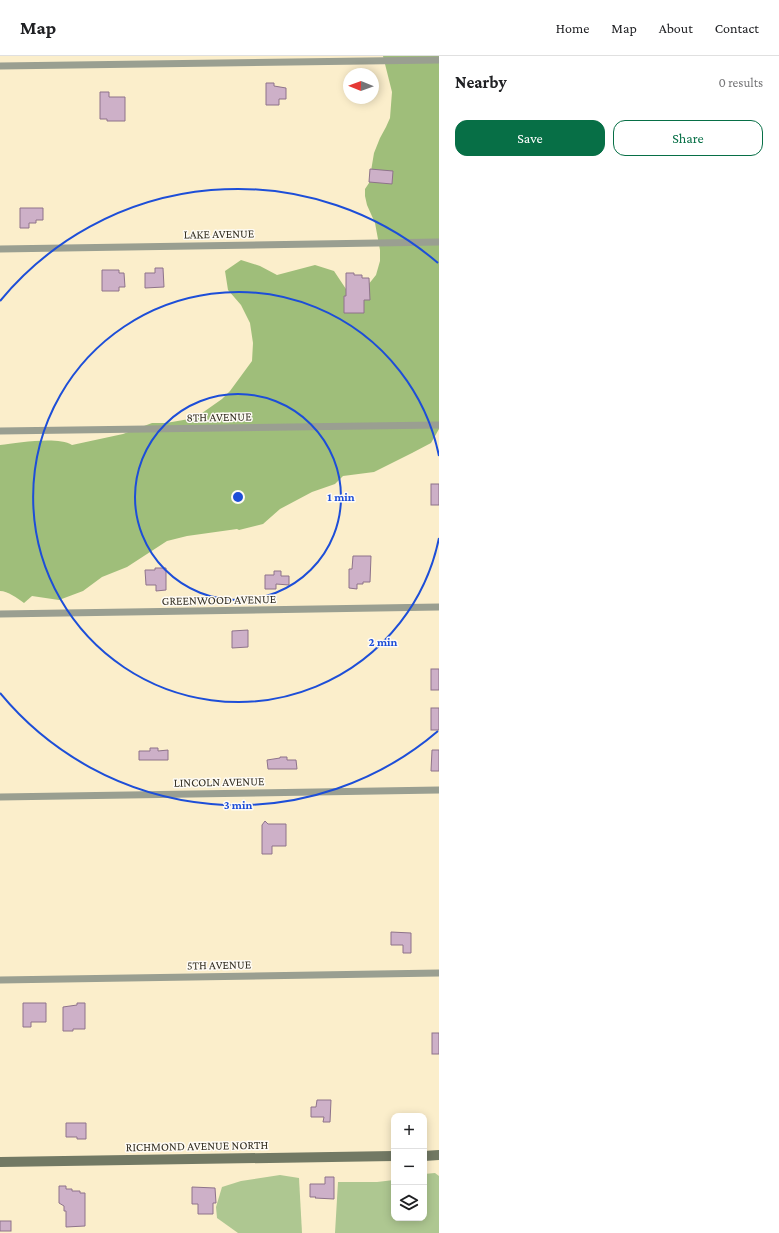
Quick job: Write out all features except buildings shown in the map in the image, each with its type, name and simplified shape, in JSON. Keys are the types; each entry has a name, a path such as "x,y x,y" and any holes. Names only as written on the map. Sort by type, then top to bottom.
{"street":[{"path":"0,66 439,60"},
{"name":"LAKE AVENUE","path":"0,249 439,242"},
{"name":"8TH AVENUE","path":"0,431 439,425"},
{"name":"GREENWOOD AVENUE","path":"0,614 439,607"},
{"name":"LINCOLN AVENUE","path":"0,797 439,790"},
{"name":"5TH AVENUE","path":"0,980 439,973"},
{"path":"427,1156 439,1155"},
{"name":"RICHMOND AVENUE NORTH","path":"0,1162 391,1156"}],"green space":[{"path":"383,56 439,56 439,429 431,443 374,472 343,476 335,484 312,492 280,509 263,524 239,530 237,529 187,536 167,541 127,567 102,577 83,591 59,600 32,596 24,603 9,593 0,591 0,445 57,441 72,445 123,434 152,423 166,423 195,418 222,399 230,391 252,361 253,343 250,323 241,305 228,290 225,271 241,260 260,266 277,275 315,265 334,271 348,292 368,285 376,275 380,261 380,250 375,223 367,205 365,189 369,183 374,153 390,118 392,92"},
{"path":"435,1173 439,1176 439,1233 335,1233 338,1182 377,1182 391,1180 391,1221 427,1221 427,1174"},
{"path":"280,1175 299,1178 302,1233 238,1233 217,1218 216,1207 222,1187 241,1181"}]}
